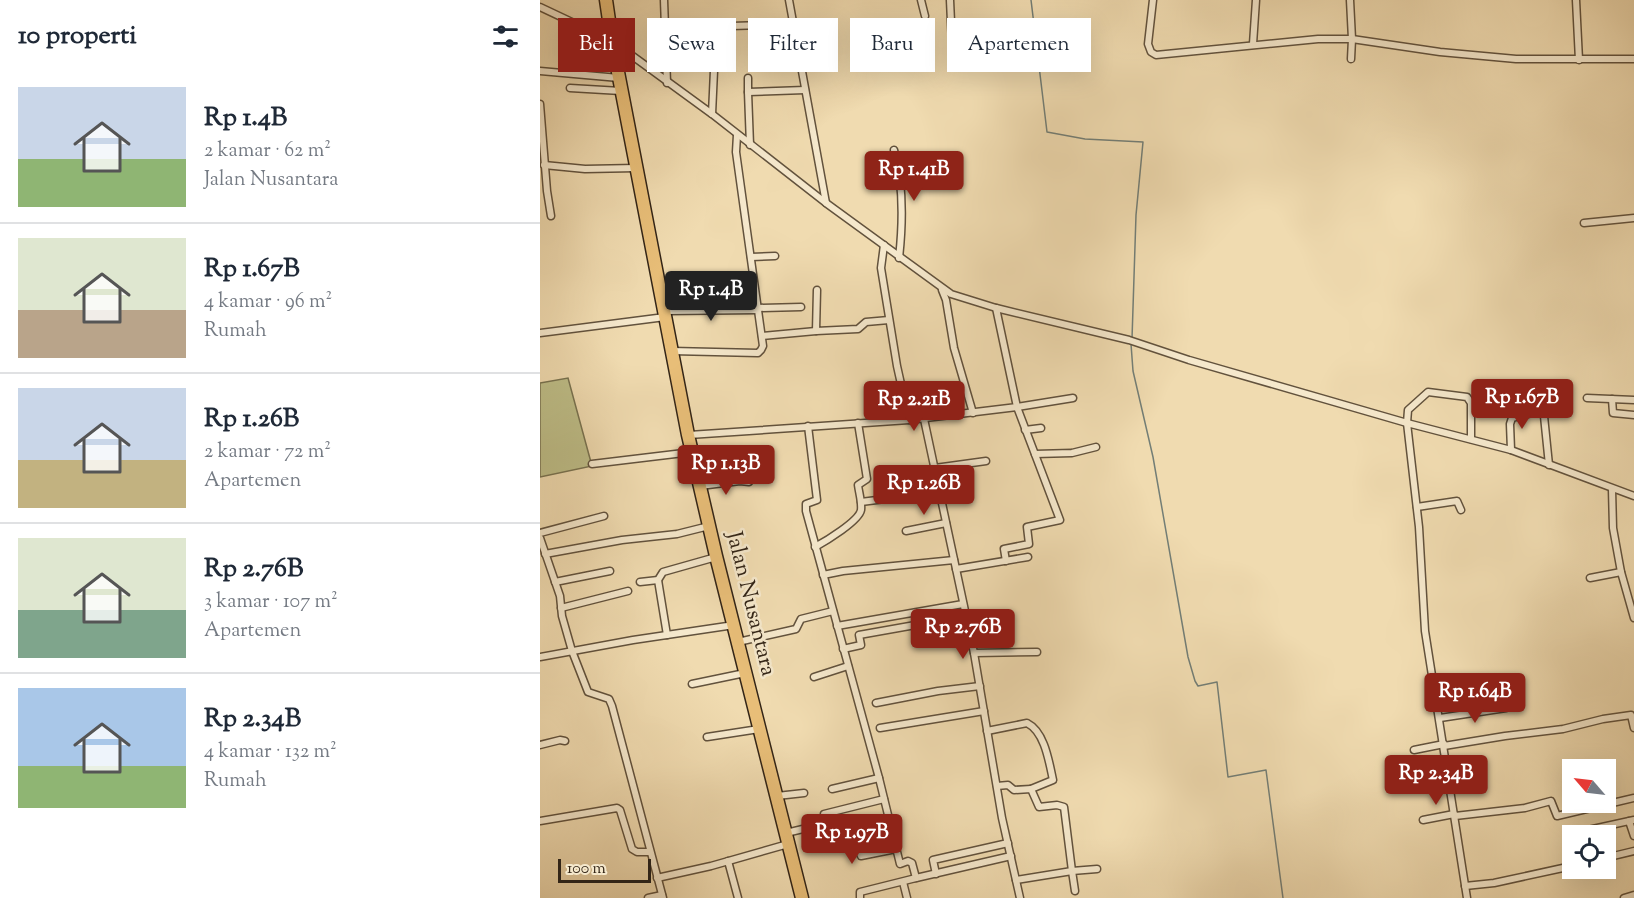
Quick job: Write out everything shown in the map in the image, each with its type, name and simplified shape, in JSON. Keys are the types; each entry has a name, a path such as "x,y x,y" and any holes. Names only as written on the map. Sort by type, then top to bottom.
{"highway":[{"name":"Jalan Nusantara","path":"606,0 609,18"},
{"name":"Jalan Nusantara","path":"618,72 692,453 802,898"}],"street":[{"path":"664,0 665,18"},
{"path":"789,0 792,18"},
{"path":"921,0 925,16"},
{"path":"950,0 951,18"},
{"path":"1153,0 1148,44 1151,52 1156,55 1253,44 1352,39 1516,59 1634,59"},
{"path":"1253,44 1256,0"},
{"path":"1350,0 1351,59"},
{"path":"1576,0 1579,60"},
{"path":"540,7 563,18"},
{"path":"635,58 712,114 899,258 942,290 951,294 996,308 1132,341 1189,360 1407,423 1511,450 1634,496"},
{"path":"540,71 619,78"},
{"path":"668,72 668,83"},
{"path":"712,114 714,72"},
{"path":"802,72 826,203"},
{"path":"748,78 750,145"},
{"path":"570,88 621,91"},
{"path":"748,92 805,90"},
{"path":"540,104 544,165 551,216"},
{"path":"672,351 758,352 763,346 736,152 737,135"},
{"path":"894,150 898,164 902,211 899,258"},
{"path":"544,165 585,169 636,168"},
{"path":"1584,223 1634,218"},
{"path":"884,245 881,268 909,420"},
{"path":"751,257 776,256"},
{"path":"816,331 817,290"},
{"path":"942,290 946,300 954,348 973,413"},
{"path":"540,333 664,314 801,307"},
{"path":"996,308 1017,407 1060,520 1027,527 1029,544 1004,549 1006,561"},
{"path":"762,336 858,329 866,322 889,320"},
{"path":"1467,898 1425,631 1417,507 1406,416 1411,406 1428,392 1462,396 1469,399 1470,403 1471,439"},
{"path":"688,435 924,419 1073,398"},
{"path":"1587,398 1634,400"},
{"path":"1612,399 1613,413 1634,415"},
{"path":"1511,450 1510,424 1512,418 1540,413 1544,416 1549,465"},
{"path":"924,419 974,652 997,786 1020,898"},
{"path":"815,547 857,518 861,511 858,485 867,479 858,423"},
{"path":"808,426 817,500 807,503 805,507 879,778 900,864 908,861 912,863 916,878"},
{"path":"1025,430 1041,428"},
{"path":"1035,454 1072,453 1096,447"},
{"path":"592,464 692,453"},
{"path":"934,468 986,461"},
{"path":"700,486 749,482"},
{"path":"1612,489 1613,528 1634,618"},
{"path":"861,502 940,492"},
{"path":"1417,507 1457,501 1461,510"},
{"path":"540,533 604,516"},
{"path":"906,531 946,523"},
{"path":"545,554 622,540 677,534 709,526"},
{"path":"540,538 560,596 572,651 588,692 610,700 621,736 662,896 648,898"},
{"path":"667,635 658,580 663,572 716,557"},
{"path":"956,569 1028,557"},
{"path":"823,575 954,560"},
{"path":"555,582 610,571"},
{"path":"1590,578 1622,572"},
{"path":"640,582 658,580"},
{"path":"561,608 628,591"},
{"path":"837,626 963,604"},
{"path":"738,642 796,629 800,619 833,611"},
{"path":"843,649 861,645 859,635 966,616"},
{"path":"540,657 734,625"},
{"path":"974,652 1037,652"},
{"path":"814,677 848,666"},
{"path":"692,684 746,673"},
{"path":"876,703 938,691 980,686"},
{"path":"1475,688 1477,712"},
{"path":"1440,718 1506,708"},
{"path":"880,728 984,711"},
{"path":"1414,750 1563,729 1603,719 1632,715 1634,729"},
{"path":"987,731 1027,723 1042,740 1053,780 1031,789 1016,790 1008,785 997,786"},
{"path":"706,737 760,729"},
{"path":"540,745 565,741"},
{"path":"832,789 879,778"},
{"path":"1031,789 1039,807 1057,805 1064,807 1075,891"},
{"path":"776,796 804,793"},
{"path":"1423,820 1525,808 1551,801 1557,816 1634,798"},
{"path":"824,824 824,814 884,799"},
{"path":"540,821 617,808 620,810 632,849 637,852 650,852"},
{"path":"1610,825 1632,820 1634,836"},
{"path":"657,878 728,861 824,824 854,826 853,837 861,856 896,849"},
{"path":"936,874 933,860 1008,843"},
{"path":"1616,855 1634,851"},
{"path":"860,898 860,892 1011,856"},
{"path":"728,861 738,898"},
{"path":"1465,886 1494,883 1562,868"},
{"path":"1016,880 1098,869"},
{"path":"903,882 907,898"},
{"path":"1624,898 1634,895"}],"green space":[{"path":"568,378 592,466 540,477 540,383"}],"waterway":[{"path":"1031,0 1047,132 1085,139 1143,142 1136,215 1132,339"},
{"path":"1131,344 1133,371 1153,457 1188,657 1198,686 1217,682 1228,777 1266,770 1283,898"}]}
